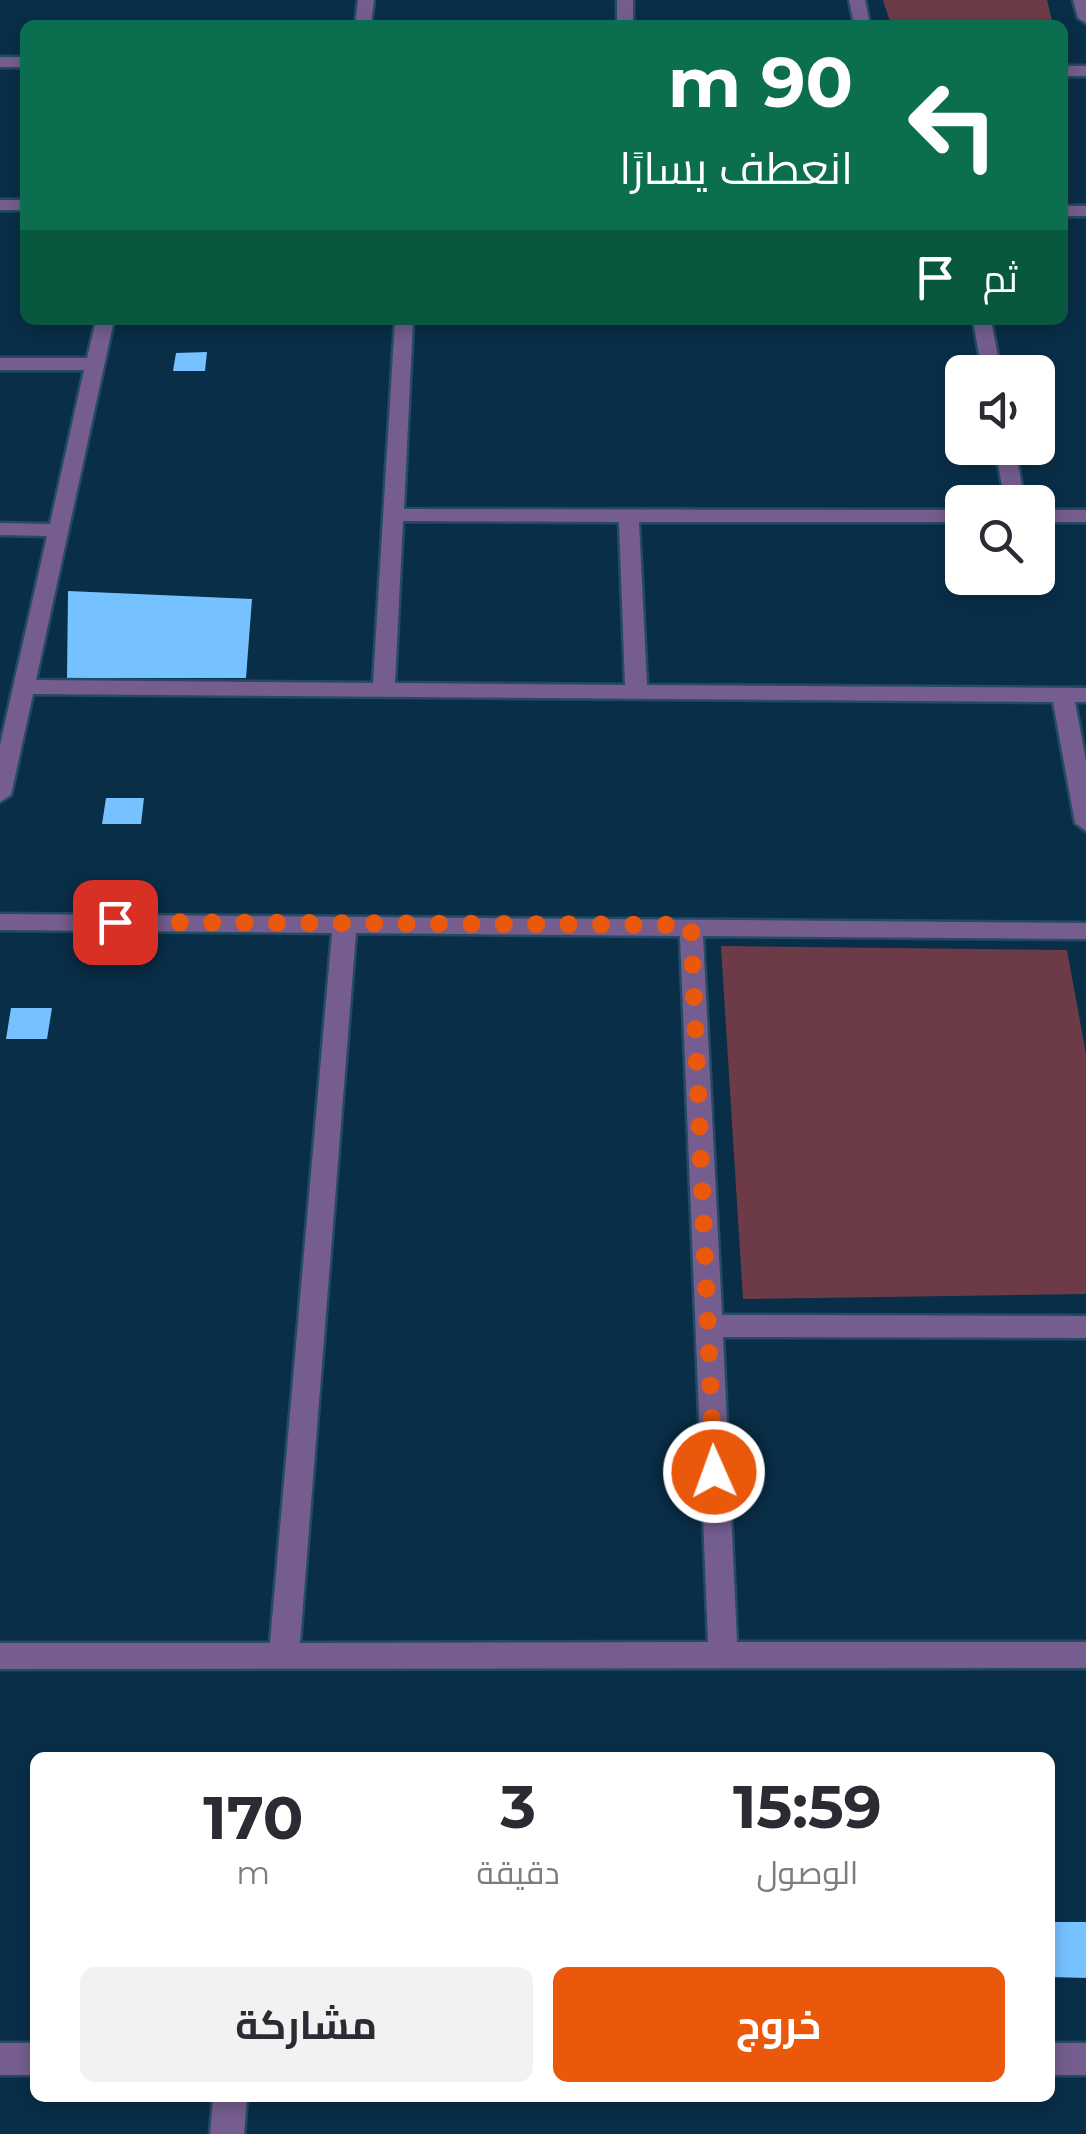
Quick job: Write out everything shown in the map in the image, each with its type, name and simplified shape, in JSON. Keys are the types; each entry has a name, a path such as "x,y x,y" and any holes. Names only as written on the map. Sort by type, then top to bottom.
{"street":[{"path":"1080,0 1086,18"},
{"path":"0,795 103,325"},
{"path":"384,690 404,325"},
{"path":"983,325 989,355"},
{"path":"0,364 95,364"},
{"path":"394,514 945,516"},
{"path":"630,515 636,692"},
{"path":"1055,516 1086,516"},
{"path":"0,529 58,530"},
{"path":"24,686 1075,695 1086,823"},
{"path":"0,922 1086,931"},
{"path":"284,1657 344,924"},
{"path":"691,925 723,1655"},
{"path":"708,1326 1086,1326"},
{"path":"0,1656 1086,1654"},
{"path":"0,2059 30,2059"},
{"path":"1055,2059 1086,2059"},
{"path":"227,2134 230,2102"}],"shaded area":[{"path":"883,0 1047,0 1052,20 889,20"},
{"path":"721,946 1067,950 1086,1054 1086,1294 743,1299"}],"building":[{"path":"207,352 205,371 173,371 176,353"},
{"path":"68,591 252,599 246,678 67,678"},
{"path":"106,798 144,798 141,824 102,824"},
{"path":"11,1008 52,1008 47,1039 6,1039"},
{"path":"1055,1922 1086,1922 1086,1978 1055,1977"}],"route":[{"path":"115,922 691,925 714,1472"}]}
